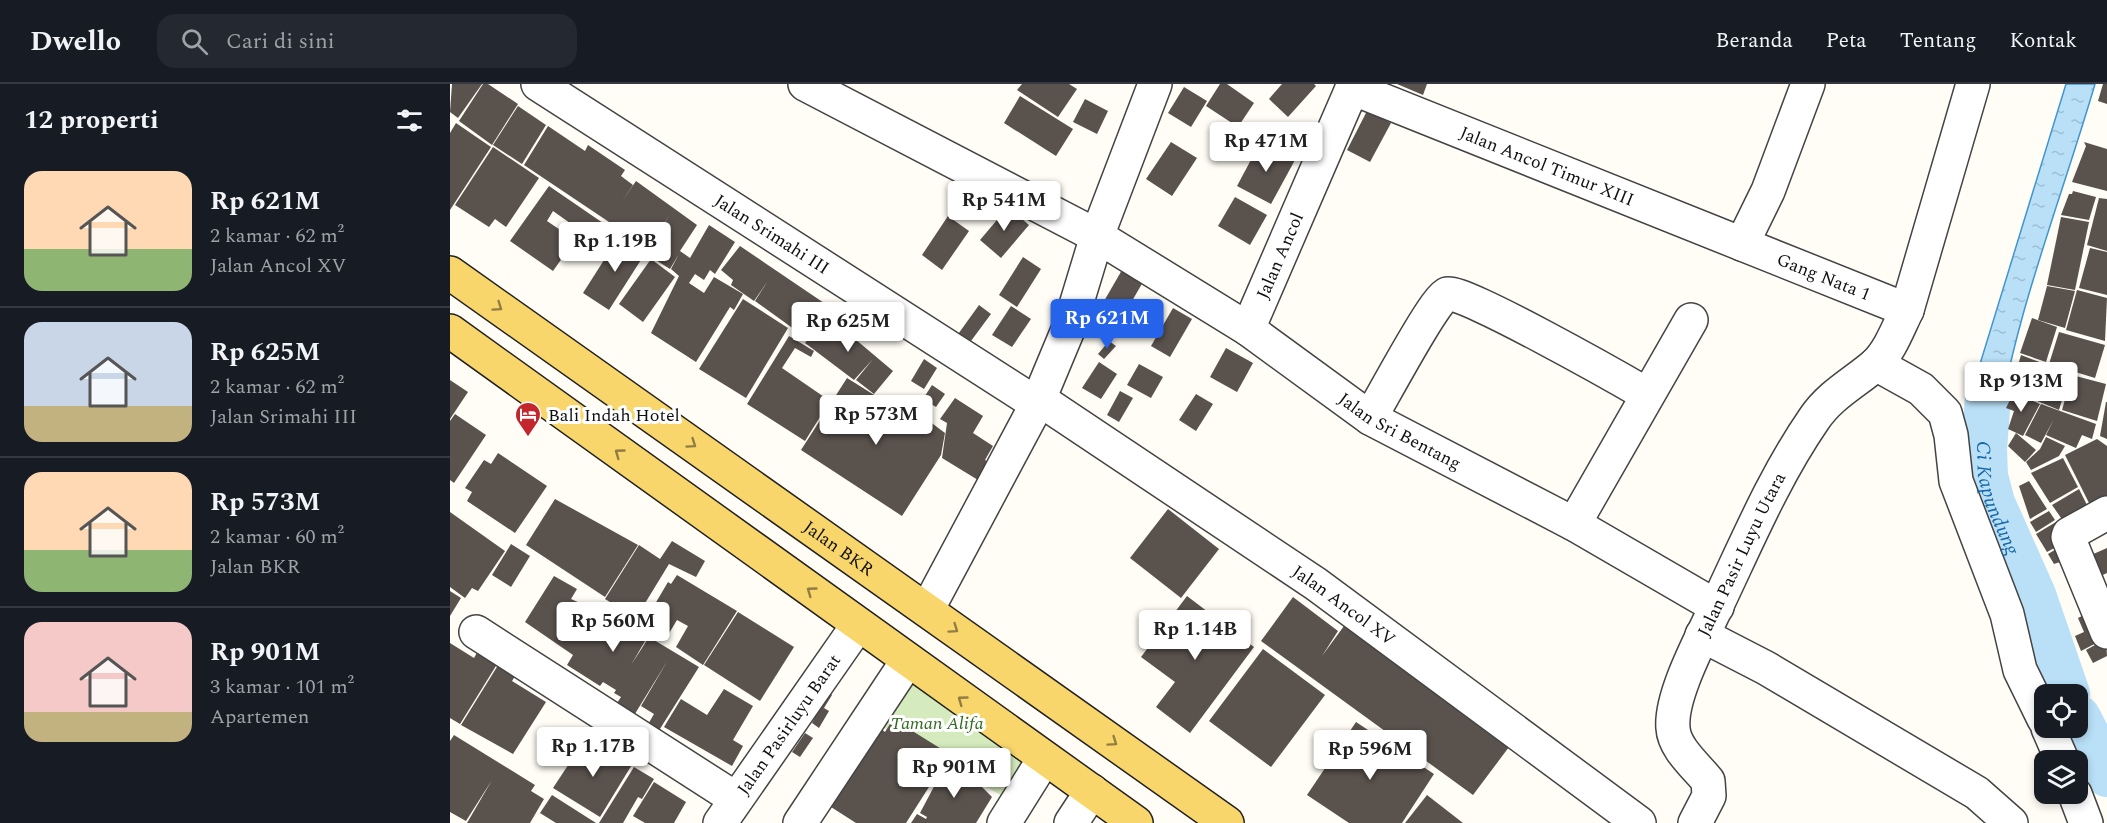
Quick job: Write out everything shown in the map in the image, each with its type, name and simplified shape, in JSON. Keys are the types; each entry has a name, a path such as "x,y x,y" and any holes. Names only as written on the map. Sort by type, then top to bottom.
{"main road":[{"name":"Jalan BKR","path":"450,273 1227,823"},
{"path":"450,332 1044,759 1137,823"}],"street":[{"name":"Jalan Srimahi III","path":"538,84 1038,401"},
{"name":"Jalan Sri Bentang","path":"805,84 1097,236 1248,329 1370,418 1574,524 1709,621 1776,674 1977,793 2012,823"},
{"path":"927,610 1038,401 1070,325 1097,236 1155,84"},
{"path":"1742,244 1768,191 1808,84"},
{"name":"Jalan Pasir Luyu Utara","path":"1695,823 1706,802 1710,788 1708,781 1678,742 1673,731 1674,710 1709,621 1767,498 1795,475 1820,411 1844,386 1876,364 1892,340 1907,310 1973,84"},
{"name":"Jalan Ancol Timur XIII","path":"1353,86 1742,244"},
{"name":"Jalan Ancol","path":"1248,329 1353,86"},
{"name":"Gang Nata 1","path":"1742,244 1907,310"},
{"path":"1370,418 1431,312 1444,295 1449,294 1480,306 1646,393"},
{"path":"1574,524 1646,393 1691,320"},
{"path":"1876,364 1921,389 1945,413 1951,435 1956,482 2007,614 2020,670 2034,699"},
{"name":"Jalan Ancol XV","path":"1038,401 1316,584 1639,823"},
{"path":"2107,513 2069,534 2068,537 2107,632"},
{"name":"Jalan Pasirluyu Barat","path":"729,815 858,626"},
{"path":"476,632 729,815"},
{"path":"800,823 908,660"},
{"path":"1004,823 1044,759"},
{"path":"1071,823 1092,791"},
{"path":"2079,804 2086,823"}],"green space":[{"name":"Taman Alifa","path":"906,666 1039,759 1014,803 941,760 897,730 870,727"}],"water":[{"path":"2066,84 2095,84 2025,308 2013,353 1995,445 1984,449 1974,447 1972,390"}],"building":[{"path":"452,84 482,84 458,118 450,112"},
{"path":"483,84 488,84 518,104 492,145 459,121"},
{"path":"1022,84 1069,84 1077,89 1058,117 1017,90"},
{"path":"1220,84 1227,84 1254,103 1238,127 1206,106"},
{"path":"1282,84 1314,84 1316,86 1288,117 1269,99"},
{"path":"1397,84 1427,84 1423,95"},
{"path":"2103,84 2107,84 2107,104 2098,101"},
{"path":"1184,87 1207,101 1191,127 1168,113"},
{"path":"1020,96 1073,129 1056,156 1004,123"},
{"path":"1085,99 1108,111 1097,134 1073,122"},
{"path":"518,106 546,125 522,164 493,145"},
{"path":"1367,111 1391,123 1370,162 1347,150"},
{"path":"456,123 491,147 450,210 450,133"},
{"path":"548,126 585,151 588,145 625,170 621,176 633,185 621,203 636,181 697,225 680,251 690,258 709,225 735,242 715,274 710,270 704,280 695,274 689,283 704,293 714,277 743,294 734,310 730,307 696,362 651,333 679,276 671,269 679,254 670,269 646,254 670,214 647,251 607,224 609,222 524,165"},
{"path":"1261,141 1295,160 1271,204 1237,186"},
{"path":"1171,142 1197,158 1172,196 1146,179"},
{"path":"2084,142 2107,149 2107,191 2072,182 2086,146"},
{"path":"493,147 539,178 506,227 495,219 489,227 455,205"},
{"path":"549,186 619,234 608,250 553,211 547,221 575,240 553,271 510,241"},
{"path":"2073,191 2096,197 2089,220 2061,215 2069,194"},
{"path":"1235,197 1267,215 1250,245 1218,226"},
{"path":"2099,198 2107,199 2107,251 2087,245"},
{"path":"1008,207 1029,225 1001,258 980,240"},
{"path":"948,216 969,231 942,270 922,255"},
{"path":"2061,217 2089,222 2075,290 2047,285"},
{"path":"620,235 646,252 609,310 583,293"},
{"path":"740,246 827,305 808,331 801,327 798,332 755,301 767,282 754,301 731,285 733,280 721,270"},
{"path":"2090,248 2107,252 2107,295 2079,288"},
{"path":"1023,257 1041,269 1017,307 999,295"},
{"path":"651,259 675,277 643,322 619,304"},
{"path":"1122,270 1143,282 1121,320 1100,308"},
{"path":"2047,286 2075,291 2065,328 2038,320"},
{"path":"2077,290 2107,298 2105,341 2066,330"},
{"path":"743,299 788,328 746,398 699,369"},
{"path":"979,305 991,314 968,345 956,337"},
{"path":"1011,306 1031,319 1012,347 992,335"},
{"path":"1173,308 1192,319 1170,357 1151,346"},
{"path":"830,312 838,319 841,317 858,334 855,339 893,371 874,394 856,380 873,359 854,380 805,343"},
{"path":"2032,318 2057,327 2046,362 2020,353"},
{"path":"2059,332 2105,345 2095,378 2049,364"},
{"path":"789,336 814,351 811,357 795,348 782,368 830,401 805,441 747,404"},
{"path":"1109,341 1116,346 1104,359 1098,354"},
{"path":"1226,348 1253,363 1237,392 1210,377"},
{"path":"2021,355 2045,364 2023,394 2011,389"},
{"path":"924,359 937,368 924,389 911,381"},
{"path":"1099,362 1117,374 1101,399 1082,388"},
{"path":"1139,364 1163,377 1151,398 1127,385"},
{"path":"2046,365 2070,374 2059,410 2023,395"},
{"path":"2072,375 2106,384 2097,421 2062,410"},
{"path":"847,378 916,421 921,415 945,433 941,455 902,516 801,450"},
{"path":"450,380 468,392 450,419"},
{"path":"932,385 945,394 936,407 923,399"},
{"path":"1120,391 1133,398 1119,422 1107,415"},
{"path":"2014,392 2022,395 2021,398 2022,396 2040,404 2023,436 2008,429 2014,411 2006,408"},
{"path":"1196,394 1213,404 1196,431 1179,420"},
{"path":"955,398 983,416 973,433 993,446 985,460 990,463 978,480 942,458 947,423 940,419"},
{"path":"2107,402 2107,439 2100,436"},
{"path":"2041,404 2096,424 2092,439 2082,435 2076,448 2046,435 2054,419 2041,443 2025,435"},
{"path":"455,414 486,435 454,483 450,480 450,421"},
{"path":"2016,433 2036,450 2025,462 2008,446"},
{"path":"2046,437 2065,446 2059,456 2031,470 2026,462 2040,449"},
{"path":"2097,439 2107,446 2107,504 2093,511 2065,455"},
{"path":"498,453 547,486 515,533 467,501 472,492 465,488 484,460 491,464"},
{"path":"2063,458 2078,487 2050,503 2031,473"},
{"path":"2029,481 2047,509 2030,519 2019,486"},
{"path":"2079,489 2091,513 2066,525 2052,505"},
{"path":"555,499 638,545 605,597 526,545"},
{"path":"1168,509 1219,549 1181,598 1130,558"},
{"path":"2049,511 2055,520 2036,532 2030,522"},
{"path":"450,512 505,551 478,591 472,588 465,598 450,587"},
{"path":"2056,522 2067,541 2047,552 2036,534"},
{"path":"672,541 705,561 696,577 669,564 636,618 605,599 639,545 660,559"},
{"path":"2068,542 2076,559 2062,567 2060,562 2054,564 2048,554"},
{"path":"511,544 530,556 511,587 492,575"},
{"path":"2107,548 2107,573 2092,580 2082,559"},
{"path":"677,575 737,611 703,665 676,647 688,626 677,620 665,640 642,626 668,582 671,584"},
{"path":"554,576 577,589 571,599 600,612 602,608 648,636 631,665 649,637 699,667 658,732 647,726 654,714 641,706 668,660 633,717 615,706 621,697 614,693 616,690 603,682 600,686 567,665 573,655 525,622"},
{"path":"450,591 461,598 450,616"},
{"path":"1187,596 1254,647 1190,733 1156,707 1175,682 1141,657"},
{"path":"1293,597 1338,631 1322,656 1344,626 1509,747 1473,795 1261,641"},
{"path":"2094,610 2106,638 2081,651 2075,636 2084,632 2078,618"},
{"path":"738,612 794,647 760,701 704,665"},
{"path":"2106,639 2107,656 2093,663 2086,650"},
{"path":"450,643 474,658 479,649 499,661 460,724 450,718"},
{"path":"1263,649 1325,695 1271,767 1209,721"},
{"path":"500,662 517,673 512,681 546,702 513,754 461,725"},
{"path":"724,689 753,706 733,740 743,746 732,766 664,727 681,699 707,715"},
{"path":"828,692 832,695 824,708 829,711 819,728 812,723"},
{"path":"1356,722 1434,774 1402,823 1349,823 1307,795"},
{"path":"890,724 903,732 906,727 943,750 936,760 943,765 906,823 856,823 831,807 880,728 885,732"},
{"path":"805,733 813,738 800,757 792,752"},
{"path":"454,735 535,785 531,791 544,799 530,823 467,823 492,780 466,821 450,812 450,741"},
{"path":"584,741 611,758 614,752 633,763 600,817 553,788"},
{"path":"947,762 974,779 992,797 976,823 911,823 917,814 926,819 927,817 920,813"},
{"path":"634,767 654,779 642,799 638,797 623,823 599,823"},
{"path":"654,782 686,802 674,823 645,823 633,816"},
{"path":"552,795 596,823 556,823 540,813"},
{"path":"1427,795 1463,823 1405,823"}],"waterway":[{"name":"Ci Kapundung","path":"1989,384 1984,449 1985,476 1992,503 2033,595 2064,684"},
{"name":"Ci Kapundung","path":"2088,737 2107,774"}],"place":[{"name":"Bali Indah Hotel","path":"528,438"}]}
